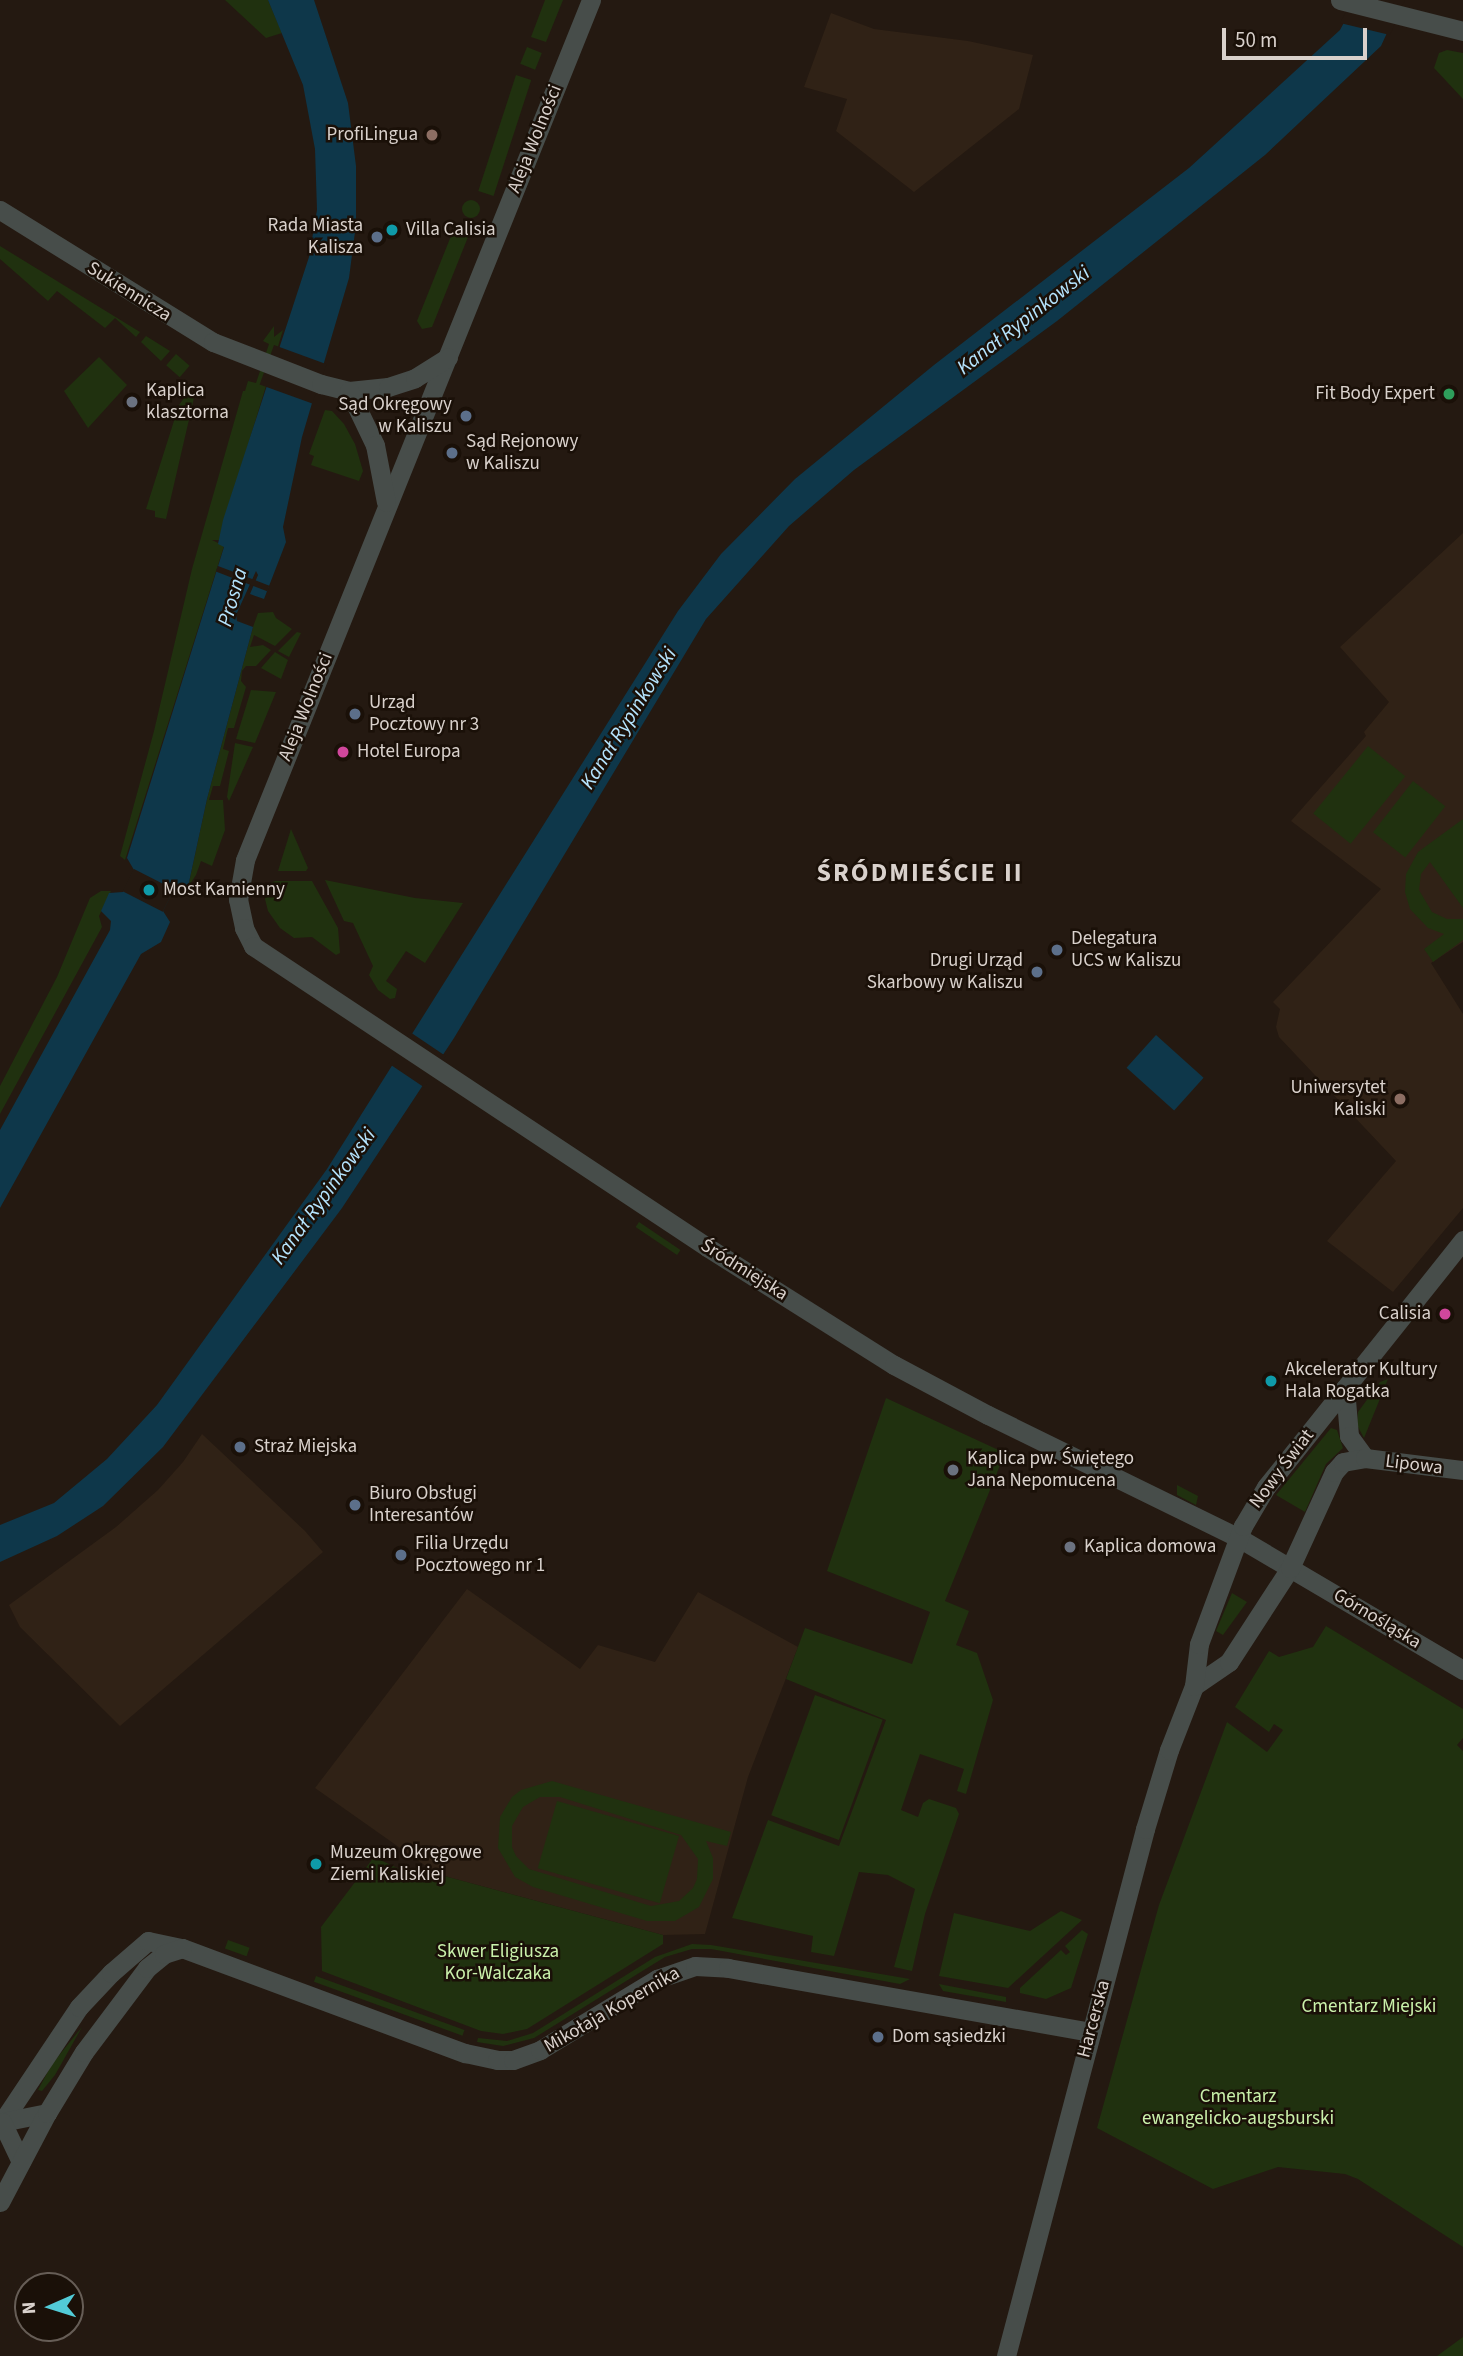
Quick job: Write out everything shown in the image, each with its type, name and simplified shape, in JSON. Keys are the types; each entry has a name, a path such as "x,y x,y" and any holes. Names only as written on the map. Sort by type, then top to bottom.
{"street":[{"name":"Aleja Wolności","path":"240,913 239,884 245,860 591,0"},
{"path":"1340,0 1463,31"},
{"name":"Sukiennicza","path":"0,210 193,331 262,364 349,391"},
{"path":"387,504 378,453 349,391 401,383 428,371 448,356"},
{"name":"Śródmiejska","path":"240,913 253,946 707,1247 894,1365 988,1415 1239,1538 1290,1568"},
{"name":"Nowy Świat","path":"1239,1538 1259,1497 1463,1240"},
{"path":"1194,1686 1228,1662 1290,1568 1334,1472 1343,1462 1365,1458 1349,1436 1345,1388"},
{"name":"Lipowa","path":"1365,1458 1463,1470"},
{"name":"Harcerska","path":"1006,2356 1156,1793 1194,1686 1199,1644 1239,1538"},
{"name":"Górnośląska","path":"1290,1568 1463,1670"},
{"name":"Mikołaja Kopernika","path":"2,2122 79,2007 111,1973 148,1941 182,1948 465,2053 497,2060 513,2060 540,2050 657,1979 695,1966 728,1968 1091,2032"},
{"path":"0,2202 69,2074 147,1968 164,1954 182,1948"},
{"path":"21,2162 2,2122 33,2118 47,2113"}],"shaded area":[{"path":"831,13 874,29 968,41 1033,55 1019,109 914,192 836,131 847,99 804,87"},
{"path":"1463,533 1463,942 1431,963 1463,1014 1463,1208 1393,1292 1327,1241 1396,1161 1279,1037 1276,1027 1280,1009 1273,1002 1381,889 1291,821 1366,736 1364,732 1389,702 1340,647"},
{"path":"202,1434 305,1531 323,1552 120,1726 20,1627 9,1605 116,1527 158,1490 183,1462"},
{"path":"467,1589 580,1669 598,1645 655,1662 698,1592 798,1647 748,1777 705,1934 663,1935 437,1874 315,1788"}],"green space":[{"path":"225,0 268,0 282,33 266,38"},
{"path":"545,0 563,0 546,42 531,37"},
{"path":"527,47 542,53 535,70 520,64"},
{"path":"1447,50 1463,53 1463,99 1434,68 1439,53"},
{"path":"516,75 531,80 494,196 478,191"},
{"path":"471,200 478,202 478,216 471,218 464,216 462,209 464,202"},
{"path":"455,226 470,232 432,327 422,329 417,321"},
{"path":"0,246 140,332 136,337 115,318 105,328 57,291 48,301 0,259"},
{"path":"274,326 274,337 283,330 219,540 212,540 224,546 125,860 120,856 154,731 192,569 243,391 248,381 256,383 269,344 263,341"},
{"path":"146,336 170,351 161,361 141,342"},
{"path":"176,354 190,366 180,377 166,365"},
{"path":"99,357 127,385 88,428 64,391"},
{"path":"187,394 194,398 166,519 155,517 155,511 146,509 179,405"},
{"path":"325,410 332,411 344,424 355,444 363,471 359,481 311,465 314,456 309,454"},
{"path":"273,612 276,618 292,629 275,646 254,635 250,647 263,645 271,650 256,666 246,666 242,671 241,681 246,687 234,728 228,728 223,749 229,751 220,786 213,786 209,800 223,800 225,830 212,866 201,861 188,887 207,799 253,627 258,613"},
{"path":"297,632 301,633 289,657 278,651"},
{"path":"275,652 288,660 281,679 261,668"},
{"path":"251,690 276,692 255,743 236,739"},
{"path":"235,743 253,747 229,801 227,797"},
{"path":"1368,746 1405,776 1351,844 1313,814"},
{"path":"1413,781 1445,806 1405,857 1373,832"},
{"path":"1463,819 1463,908 1430,862 1421,874 1419,890 1432,912 1447,919 1463,919 1463,940 1433,962 1424,949 1444,934 1428,928 1410,909 1405,892 1406,874 1418,852"},
{"path":"291,829 308,868 306,871 278,871"},
{"path":"325,880 415,898 463,903 425,963 406,951 386,981 397,989 395,998 390,999 378,990 369,975 373,966 353,923 344,921"},
{"path":"275,881 312,881 338,928 340,953 336,955 312,937 294,938 280,928 268,911 265,899 267,885"},
{"path":"101,891 111,891 99,916 102,927 0,1114 0,1086 57,977 90,898"},
{"path":"639,1222 680,1250 677,1255 636,1227"},
{"path":"1388,1379 1364,1438 1357,1425 1358,1412 1380,1382"},
{"path":"886,1398 1005,1453 945,1601 969,1611 956,1645 977,1653 993,1700 966,1794 957,1791 964,1769 920,1754 901,1810 918,1817 923,1803 929,1799 956,1808 959,1814 925,1914 912,1971 894,1967 915,1889 888,1875 859,1872 834,1956 811,1952 813,1936 732,1918 768,1820 839,1846 886,1720 786,1679 805,1628 912,1664 930,1612 827,1571"},
{"path":"1331,1428 1337,1430 1343,1448 1326,1464 1305,1512 1276,1495"},
{"path":"1177,1485 1198,1496 1196,1505 1177,1495"},
{"path":"1232,1593 1247,1602 1223,1635 1216,1631"},
{"path":"1326,1626 1463,1709 1463,1738 1457,1745 1463,1751 1463,2247 1358,2179 1345,2174 1278,2167 1213,2189 1097,2128 1159,1905 1227,1722 1267,1752 1283,1730 1274,1724 1269,1732 1235,1707 1269,1651 1279,1657 1313,1647"},
{"path":"815,1695 883,1720 839,1840 771,1815"},
{"path":"552,1781 731,1832 727,1846 706,1841 713,1858 713,1879 699,1907 675,1921 647,1921 533,1887 515,1877 498,1848 500,1817 512,1797 521,1790","holes":["540,1797 560,1797 681,1835 698,1859 697,1879 693,1888 679,1901 651,1906 529,1869 516,1856 512,1847 512,1826 523,1807"]},
{"path":"557,1801 679,1836 660,1903 538,1868"},
{"name":"Skwer Eligiusza Kor-Walczaka","path":"374,1857 423,1880 437,1874 663,1935 663,1944 527,2029 503,2034 481,2031 322,1971 321,1927"},
{"path":"1061,1911 1082,1920 1008,1988 939,1976 954,1913 1030,1931"},
{"path":"1082,1930 1088,1934 1071,1988 1046,1999 1020,1993 1020,1988 1061,1950 1066,1955 1070,1952 1065,1946"},
{"path":"228,1940 250,1948 247,1956 225,1948"},
{"path":"692,1944 910,1979 900,1984 711,1949 692,1949 665,1957 534,2038 503,2046 477,2042 478,2038 507,2041 533,2033 655,1957"},
{"path":"316,1976 464,2030 462,2036 314,1982"},
{"path":"939,1984 1006,1997 1006,2002 943,1991"},
{"path":"82,2027 55,2075 42,2091 38,2090 52,2064"},
{"path":"1463,2337 1463,2356 1437,2356"}],"water":[{"name":"Prosna","path":"268,0 314,0 348,103 356,166 356,224 349,278 302,437 283,527 286,542 264,599 250,594 258,575 256,571 236,615 237,621 253,627 207,799 188,887 174,889 163,911 170,922 161,942 141,954 0,1208 0,1130 110,930 111,921 101,911 109,893 123,892 134,870 127,858 224,547 218,544 223,520 309,257 317,210 315,149 303,85"},
{"name":"Kanał Rypinkowski","path":"1356,0 1402,0 1381,46 1265,155 1057,321 854,470 789,526 706,619 454,1038 342,1208 163,1447 103,1506 57,1536 0,1562 0,1525 54,1503 107,1459 157,1405 327,1169 678,611 721,554 795,479 934,365 1189,168 1340,30"},
{"path":"1156,1035 1204,1078 1174,1111 1127,1068"}],"pier":[{"path":"1352,0 1405,0 1390,35 1340,23"},
{"path":"274,345 327,364 312,404 260,384"},
{"path":"218,566 269,586 267,591 216,572"},
{"name":"Most Kamienny","path":"134,869 174,889 163,912 123,891"},
{"path":"410,1032 446,1056 424,1088 389,1064"}],"place":[{"name":"ProfiLingua","path":"432,135"},
{"name":"Villa Calisia","path":"392,230"},
{"name":"Rada Miasta Kalisza","path":"377,237"},
{"name":"Fit Body Expert","path":"1449,394"},
{"name":"Kaplica klasztorna","path":"132,402"},
{"name":"Sąd Okręgowy w Kaliszu","path":"466,416"},
{"name":"Sąd Rejonowy w Kaliszu","path":"452,453"},
{"name":"Urząd Pocztowy nr 3","path":"355,714"},
{"name":"Hotel Europa","path":"343,752"},
{"name":"Most Kamienny","path":"149,890"},
{"name":"Delegatura UCS w Kaliszu","path":"1057,950"},
{"name":"Drugi Urząd Skarbowy w Kaliszu","path":"1037,972"},
{"name":"Uniwersytet Kaliski","path":"1400,1099"},
{"name":"Calisia","path":"1445,1314"},
{"name":"Akcelerator Kultury Hala Rogatka","path":"1271,1381"},
{"name":"Straż Miejska","path":"240,1447"},
{"name":"Kaplica pw. Świętego Jana Nepomucena","path":"953,1470"},
{"name":"Biuro Obsługi Interesantów","path":"355,1505"},
{"name":"Kaplica domowa","path":"1070,1547"},
{"name":"Filia Urzędu Pocztowego nr 1","path":"401,1555"},
{"name":"Muzeum Okręgowe Ziemi Kaliskiej","path":"316,1864"},
{"name":"Dom sąsiedzki","path":"878,2037"}],"district":[{"name":"ŚRÓDMIEŚCIE II","path":"920,873"}],"park label":[{"name":"Cmentarz Miejski","path":"1369,2007"},
{"name":"Cmentarz ewangelicko-augsburski","path":"1238,2108"}]}
